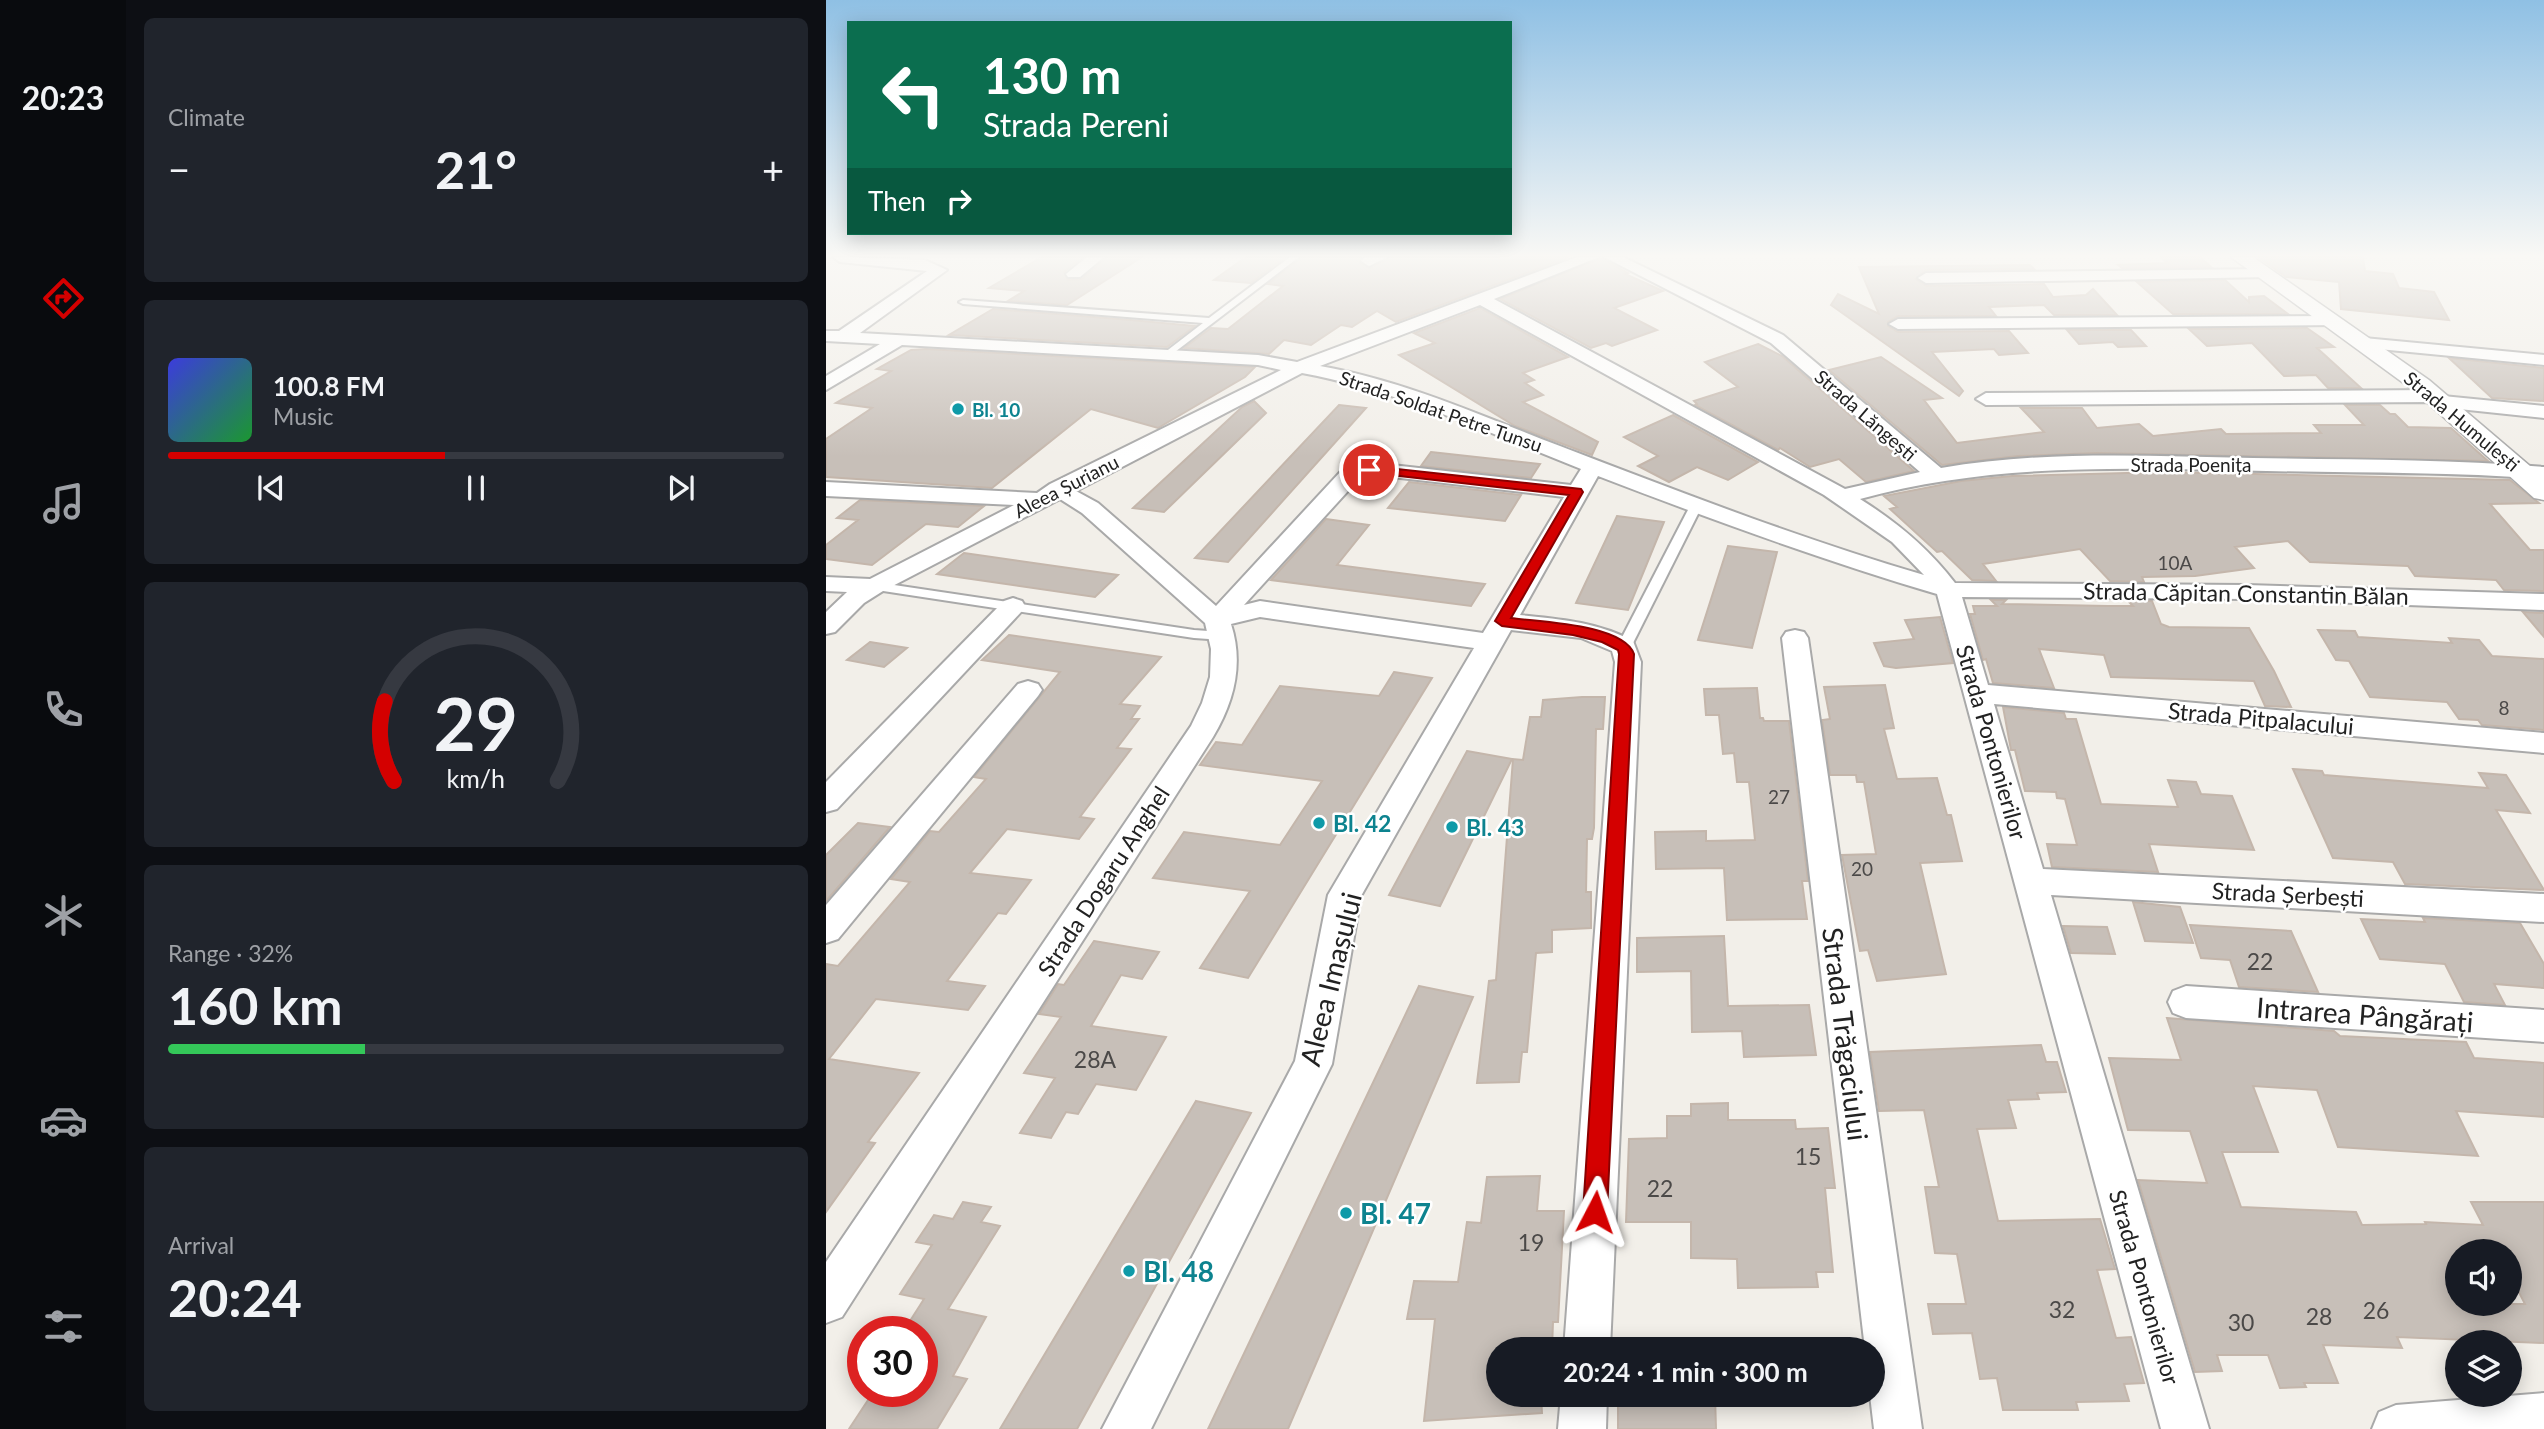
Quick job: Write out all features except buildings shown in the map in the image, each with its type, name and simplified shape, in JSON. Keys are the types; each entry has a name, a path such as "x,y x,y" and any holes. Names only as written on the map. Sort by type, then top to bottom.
{"street":[{"path":"833,337 854,324"},
{"path":"1302,366 1412,324"},
{"name":"Strada Pontonierilor","path":"1526,324 1842,497 1917,553 1933,568 1948,590 2185,1429"},
{"name":"Strada Lăngești","path":"1746,324 1777,339 1936,475"},
{"path":"1898,324 1943,324"},
{"name":"Strada Humulești","path":"2336,324 2532,472 2544,492"},
{"name":"Strada Soldat Petre Tunsu","path":"833,337 1258,360 1302,366 1393,390 1696,506 1868,566 1948,590"},
{"path":"826,384 896,342"},
{"path":"2364,343 2544,360"},
{"name":"Aleea Șurianu","path":"826,626 855,598 874,586 1058,489 1302,366"},
{"path":"1986,398 2437,398 2544,412"},
{"name":"Strada Poenița","path":"1842,497 1936,475 2015,468 2166,463 2532,472"},
{"name":"Aleea Imașului","path":"1126,1429 1312,1064 1345,895 1592,466"},
{"path":"1220,628 1350,475 1383,470 1577,492"},
{"path":"826,489 1037,500"},
{"path":"1058,489 1090,508 1220,628"},
{"path":"826,584 874,586"},
{"name":"Strada Căpitan Constantin Bălan","path":"1948,590 2260,592 2544,602"},
{"path":"826,801 1013,606"},
{"path":"1220,628 1260,608 1496,632 1573,630 1607,638 1624,647 1628,662 1588,1337"},
{"name":"Strada Dogaru Anghel","path":"826,1301 1203,730 1222,691 1226,666 1220,628"},
{"name":"Strada Trăgaciului","path":"1795,638 1898,1429"},
{"path":"826,929 1028,690"},
{"name":"Strada Pitpalacului","path":"1977,693 2544,743"},
{"name":"Strada Șerbești","path":"2032,881 2544,908"},
{"name":"Intrarea Pângărați","path":"2186,1002 2544,1026"},
{"path":"1582,1429 1583,1407"},
{"path":"2396,1429 2544,1418"}],"lane":[{"path":"1167,355 1207,324"},
{"path":"1624,647 1696,506"},
{"path":"874,586 1194,634 1220,628"}],"place":[{"name":"Bl. 10","path":"958,409"},
{"name":"Bl. 42","path":"1319,823"},
{"name":"Bl. 43","path":"1452,827"},
{"name":"Bl. 47","path":"1346,1213"},
{"name":"Bl. 48","path":"1129,1271"}],"route":[{"path":"1369,470 1577,492 1502,621 1573,630 1607,638 1624,647 1627,654 1595,1212"}]}
